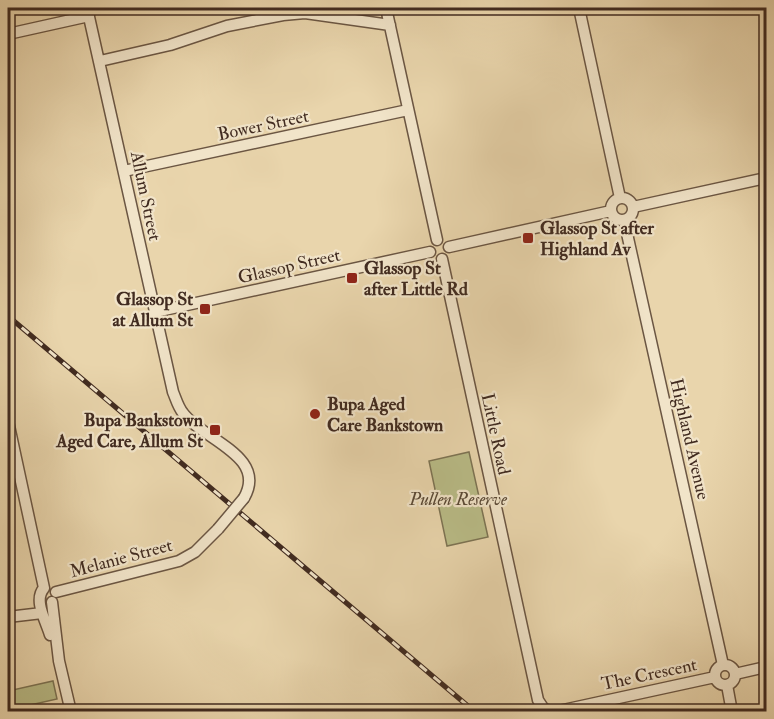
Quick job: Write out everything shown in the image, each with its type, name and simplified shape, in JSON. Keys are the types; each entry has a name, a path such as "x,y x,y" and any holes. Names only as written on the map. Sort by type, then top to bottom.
{"street":[{"path":"386,8 437,240"},
{"path":"579,8 620,198"},
{"path":"8,34 88,12"},
{"name":"Allum Street","path":"88,12 173,392"},
{"path":"100,61 170,45 227,26 283,15 305,14 390,26"},
{"name":"Bower Street","path":"124,171 408,110"},
{"path":"633,207 766,178"},
{"path":"620,198 627,199 633,207 631,217 624,220 617,219 611,211 613,203 620,198"},
{"path":"449,247 611,211"},
{"name":"Highland Avenue","path":"624,220 723,665"},
{"path":"437,240 443,240 449,247 448,253 442,259 433,257 429,252 430,245 437,240"},
{"name":"Glassop Street","path":"155,312 429,252"},
{"name":"Little Road","path":"442,259 538,700 544,709 554,711"},
{"name":"Melanie Street","path":"54,597 178,561 195,552 244,498 251,478 246,465 183,414 173,392"},
{"path":"8,421 11,458 42,593 42,613 59,661 71,711"},
{"path":"42,593 51,586 54,597 59,661"},
{"path":"8,617 42,613"},
{"path":"723,665 732,668 735,674 734,680 727,685 721,684 715,677 716,671 723,665"},
{"path":"735,674 766,667"},
{"name":"The Crescent","path":"554,711 715,677"},
{"path":"727,685 732,711"}],"green space":[{"name":"Pullen Reserve","path":"469,452 488,537 447,546 429,461"},
{"path":"53,681 57,699 8,710 8,691"}],"railway":[{"path":"8,316 475,712"}],"place":[{"name":"Glassop St after Highland Av","path":"528,238"},
{"name":"Glassop St after Little Rd","path":"352,278"},
{"name":"Glassop St at Allum St","path":"205,309"},
{"name":"Bupa Aged Care Bankstown","path":"315,414"},
{"name":"Bupa Bankstown Aged Care, Allum St","path":"215,430"}]}
